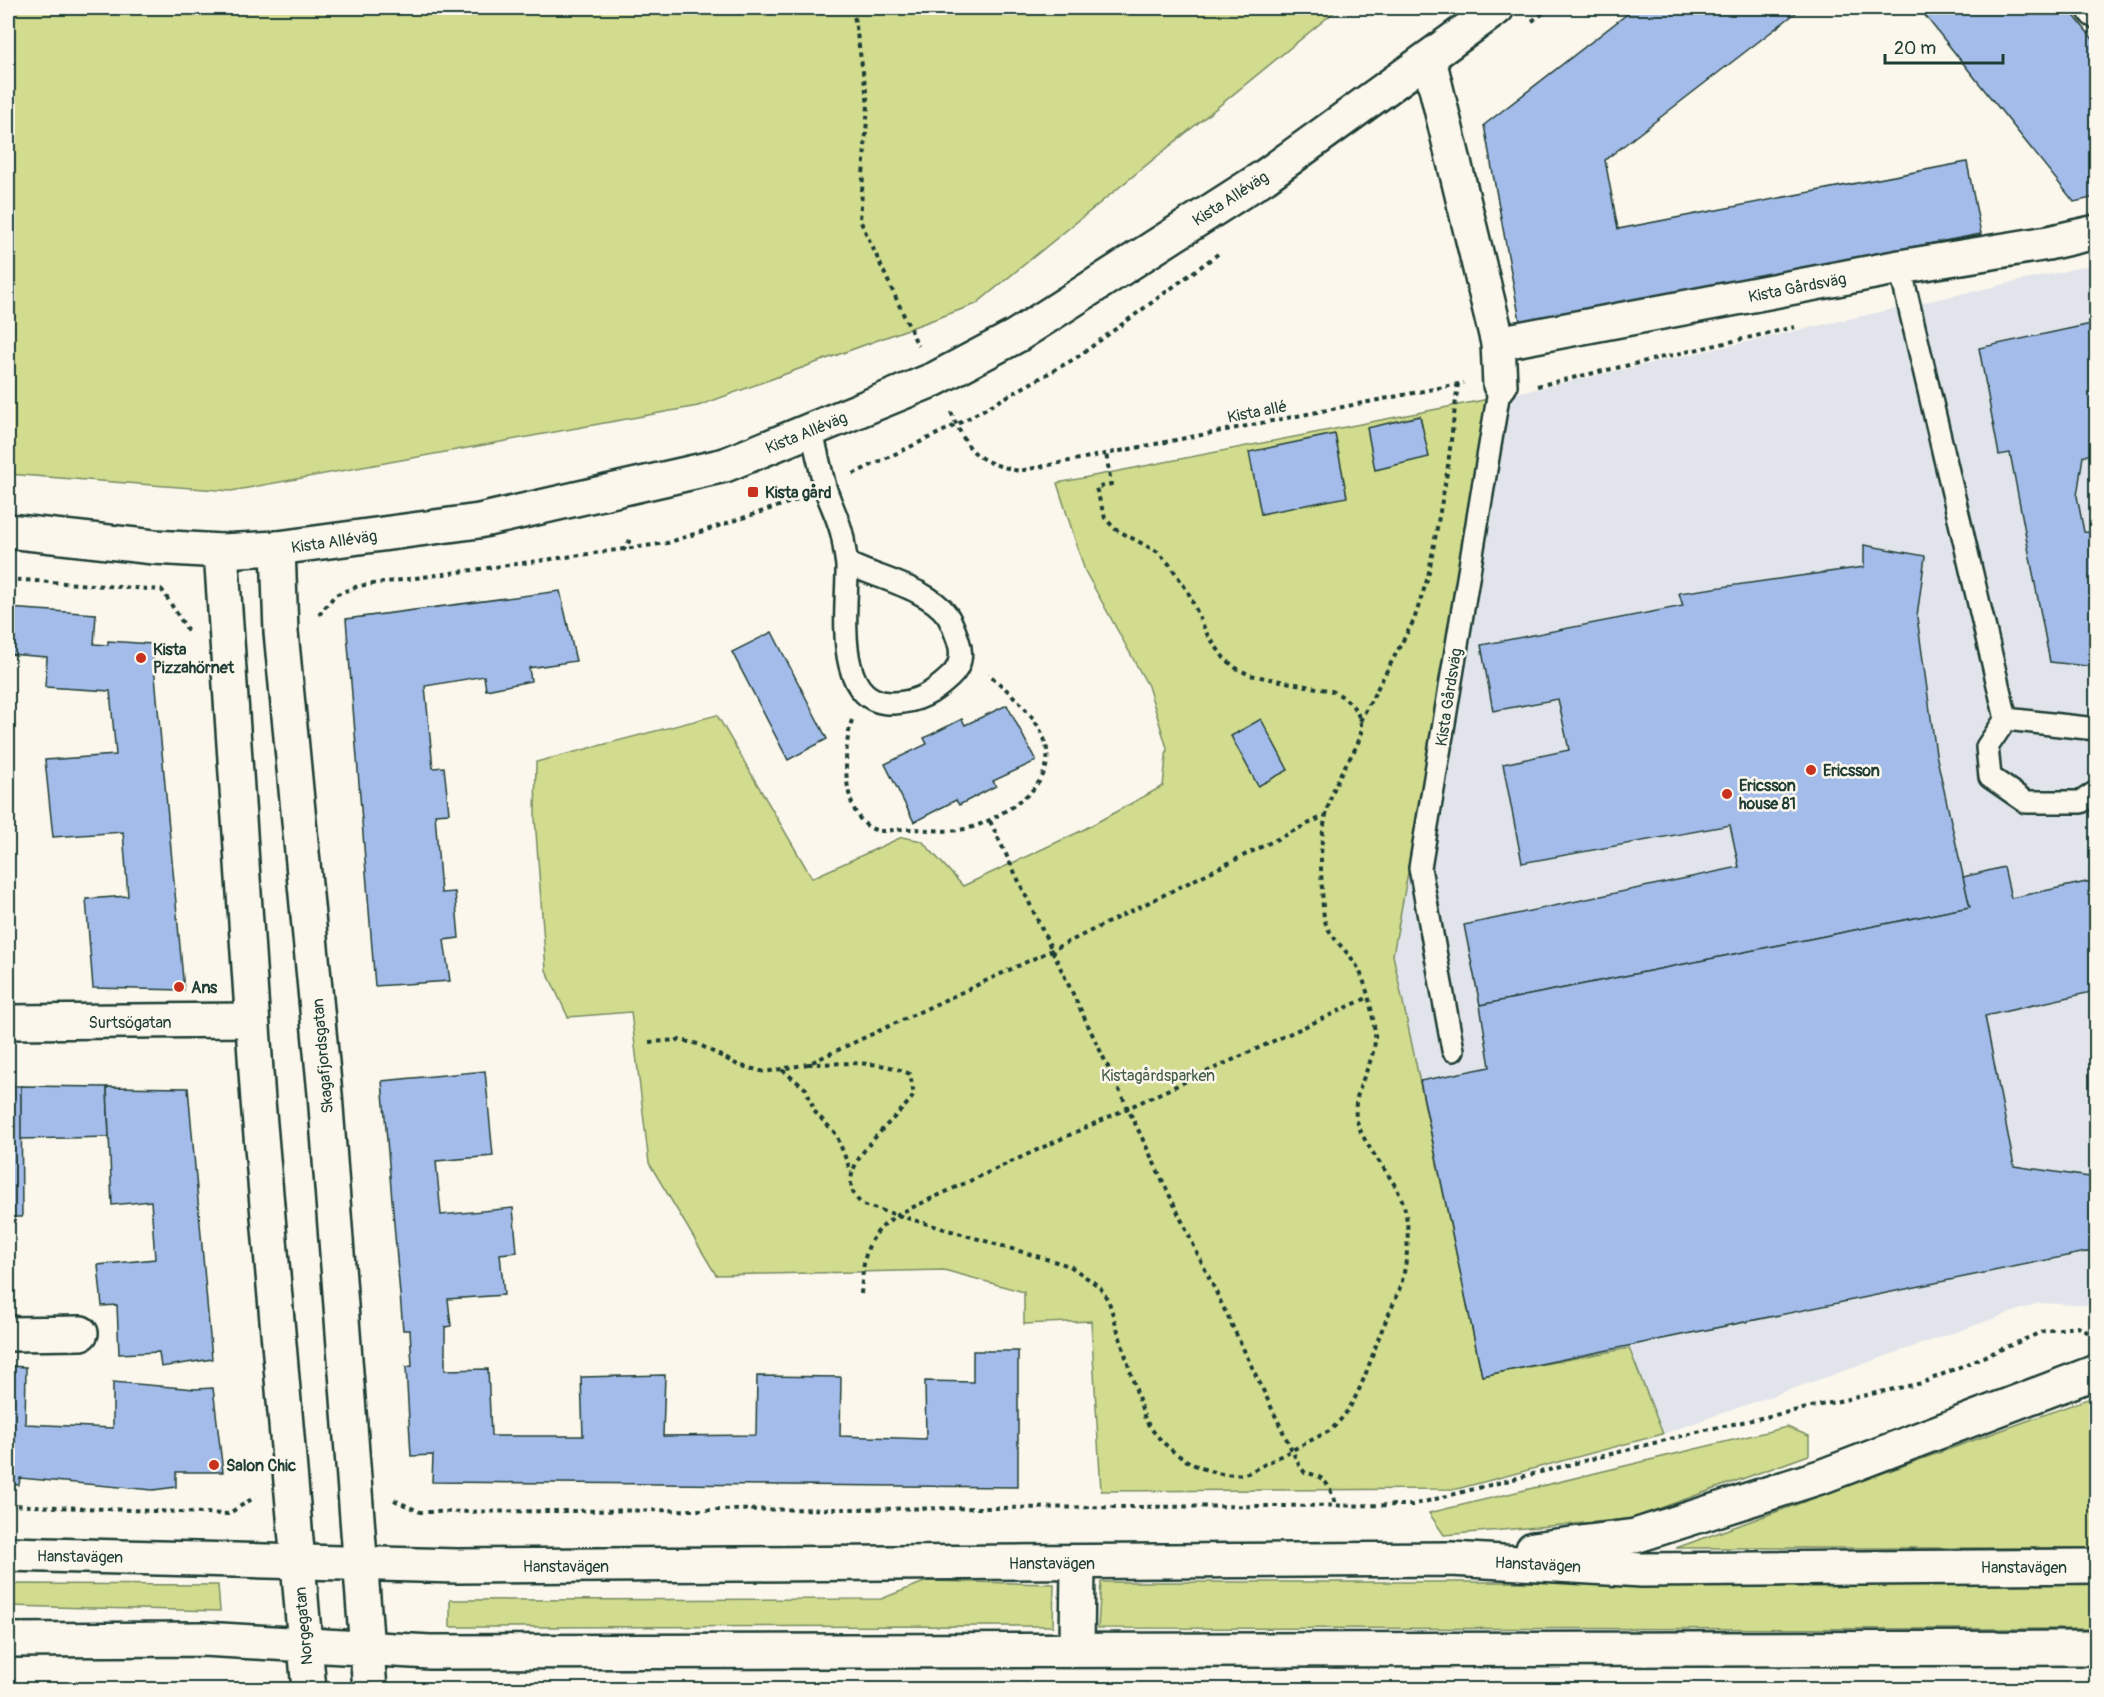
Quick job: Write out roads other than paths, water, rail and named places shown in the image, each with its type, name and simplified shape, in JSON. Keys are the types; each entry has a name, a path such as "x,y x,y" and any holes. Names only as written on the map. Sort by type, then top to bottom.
{"street":[{"name":"Kista Alléväg","path":"8,531 154,547 221,551 278,548 479,521 725,465 935,379 1016,336 1264,177 1497,8"},
{"name":"Kista Gårdsväg","path":"1429,59 1498,343 1500,385"},
{"name":"Kista Gårdsväg","path":"1498,343 1900,267 2048,243 2097,232"},
{"name":"Skagafjordsgatan","path":"278,548 281,632 326,1094 362,1564"},
{"path":"221,551 252,1020 297,1562"},
{"name":"Surtsögatan","path":"8,1022 252,1020"},
{"path":"8,1334 81,1333"},
{"path":"1451,1559 1635,1536 1822,1476 2097,1372"},
{"name":"Hanstavägen","path":"8,1554 468,1566 1451,1559 1642,1570 2097,1566"},
{"name":"Norgegatan","path":"297,1562 309,1689"},
{"path":"1077,1649 1078,1563"},
{"path":"362,1564 370,1689"},
{"path":"8,1640 203,1639 430,1652 2097,1648"}],"lane":[{"path":"1900,267 2006,719 1987,747 1990,777 2026,802 2080,802 2097,792"},
{"name":"Kista Gårdsväg","path":"1453,1050 1420,868 1500,385"},
{"path":"811,429 825,487 842,535 847,563 845,649 853,675 862,691 873,699 888,703 907,703 924,698 955,673 961,659 960,645 947,614 933,601 847,563"},
{"path":"2006,719 2097,729"}],"place":[{"name":"Kista gård","path":"753,492"},
{"name":"Kista Pizzahörnet","path":"141,658"},
{"name":"Ericsson","path":"1811,770"},
{"name":"Ericsson house 81","path":"1727,794"},
{"name":"Ans","path":"179,987"},
{"name":"Salon Chic","path":"214,1465"}],"park label":[{"name":"Kistagårdsparken","path":"1158,1075"}]}
